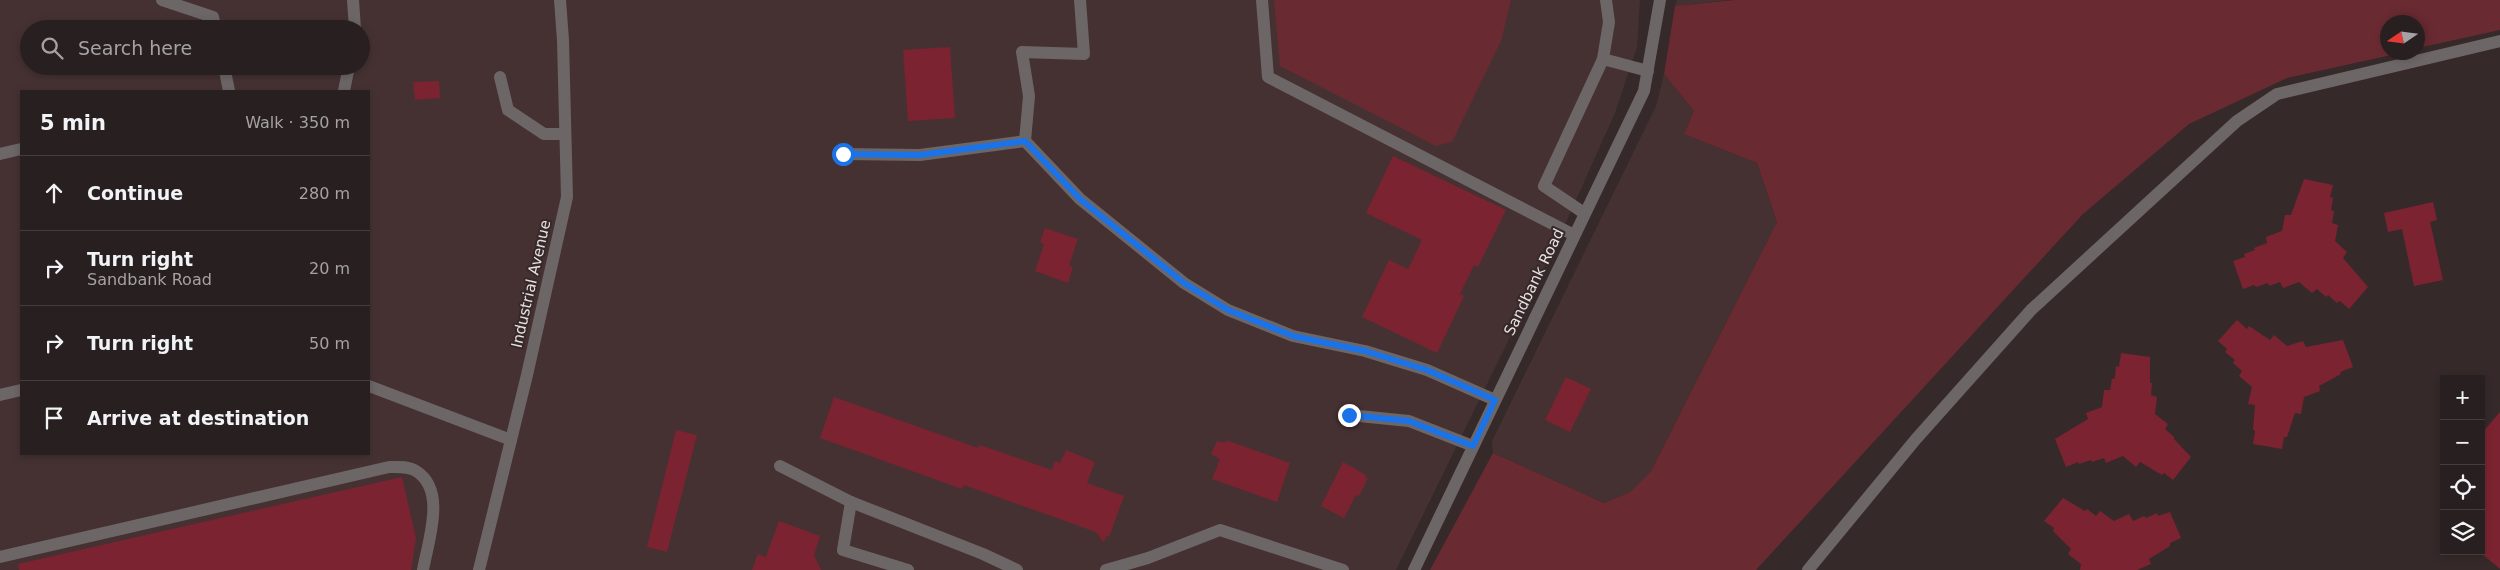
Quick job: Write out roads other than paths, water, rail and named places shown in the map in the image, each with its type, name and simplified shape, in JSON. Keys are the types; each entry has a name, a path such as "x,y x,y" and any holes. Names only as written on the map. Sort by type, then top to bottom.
{"street":[{"path":"162,0 214,17 214,20"},
{"path":"353,0 354,20"},
{"name":"Industrial Avenue","path":"479,570 567,197 563,40 560,0"},
{"path":"1080,0 1084,54 1022,52 1029,96 1025,141 1080,199 1184,283 1228,310 1293,336 1365,351 1427,370 1495,400"},
{"path":"1262,0 1268,77 1574,235"},
{"path":"1584,214 1544,186 1603,59 1609,22 1606,0"},
{"name":"Sandbank Road","path":"1414,570 1644,91 1660,0"},
{"path":"1808,570 1916,439 2032,310 2237,121 2277,94 2500,41"},
{"path":"1603,59 1648,71"},
{"path":"226,75 229,90"},
{"path":"344,90 347,75"},
{"path":"500,77 508,110 544,134 565,134"},
{"path":"843,154 920,155 1025,141"},
{"path":"0,154 20,149"},
{"path":"370,386 511,440"},
{"path":"0,395 20,390"},
{"path":"1349,415 1409,421 1473,446"},
{"path":"780,466 851,502 983,554 1017,570"},
{"path":"0,557 389,467 416,471 430,486 434,501 423,570"},
{"path":"851,502 843,550 908,570"},
{"path":"1106,570 1148,558 1220,530 1343,570"}]}
